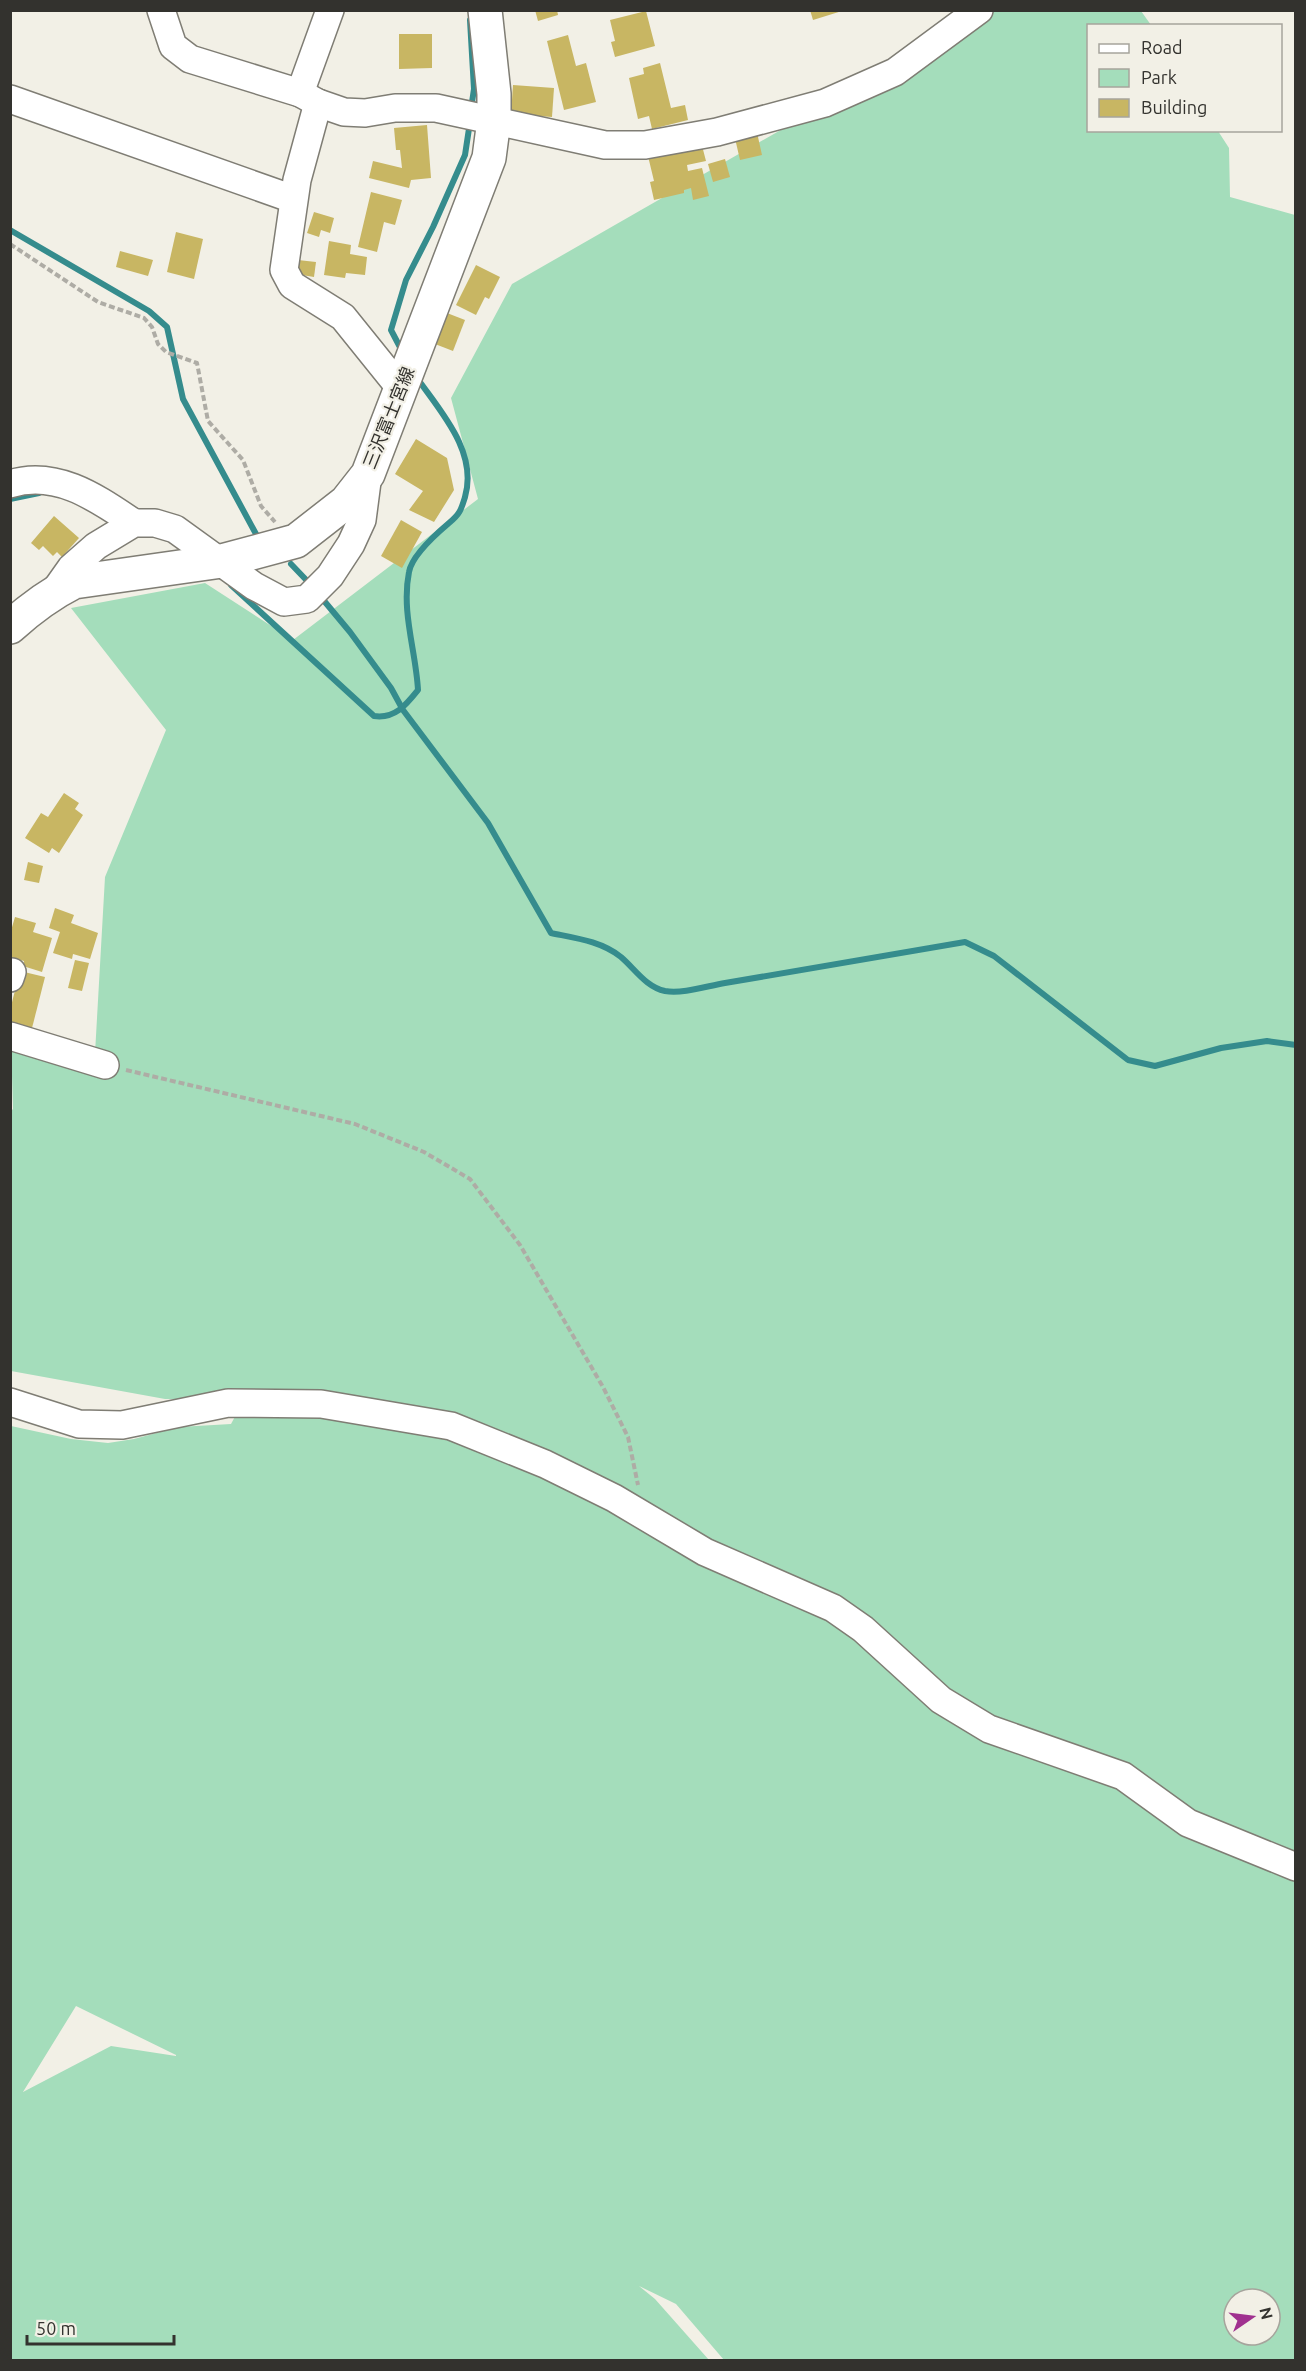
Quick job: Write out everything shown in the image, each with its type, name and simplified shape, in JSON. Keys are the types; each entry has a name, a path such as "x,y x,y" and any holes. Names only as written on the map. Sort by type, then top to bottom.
{"main road":[{"name":"三沢富士宮線","path":"10,627 54,592 74,582 222,561 296,541 346,502 368,474 489,158 481,117 494,94 485,10"}],"street":[{"path":"160,10 173,46 190,58 344,112 365,113 395,108 423,107 481,117 605,145 645,145 717,132 825,103 894,72 979,10"},
{"path":"330,10 309,98 284,270 292,285 344,317 407,375"},
{"path":"10,99 293,199"},
{"path":"54,592 71,568 96,546 134,523 155,523 175,529 254,586 284,602 316,590 351,544 362,520 368,474"},
{"path":"10,484 21,481 57,481 93,496 134,523"},
{"path":"10,1036 105,1065"},
{"path":"10,1402 78,1424 122,1425 228,1403 321,1404 451,1426 545,1464 645,1516 705,1552 833,1608 863,1629 941,1700 988,1729 1123,1776 1188,1823 1296,1867"}],"path":[{"path":"10,244 98,302 144,318 152,327 158,345 166,352 197,363 208,421 243,460 261,506 276,523 285,518"},
{"path":"105,1065 355,1124 424,1152 470,1179 520,1245 603,1387 628,1437 645,1516"}],"green space":[{"path":"981,11 1141,11 1150,24 1087,24 1087,132 1219,132 1229,148 1230,197 1295,215 1295,2360 724,2360 676,2304 639,2286 655,2299 709,2360 11,2360 11,1426 71,1439 108,1443 134,1439 179,1427 231,1424 244,1400 165,1399 11,1371 10,1112 13,1109 11,1043 94,1071 105,877 166,730 71,608 205,583 293,640 478,499 451,398 512,284 840,96","holes":["76,2006 176,2056 111,2046 23,2092"]}],"building":[{"path":"535,10 557,10 558,15 538,21"},
{"path":"810,10 842,10 842,11 813,20"},
{"path":"646,11 655,46 615,57 611,42 615,41 610,20"},
{"path":"399,34 432,34 432,68 399,69"},
{"path":"568,35 576,66 586,63 596,102 564,110 547,41"},
{"path":"660,63 671,108 685,105 688,120 652,129 649,116 638,119 629,78 644,74 643,68"},
{"path":"513,85 554,88 552,117 511,114"},
{"path":"427,125 431,178 411,180 409,188 369,178 373,161 402,168 400,150 396,150 394,128"},
{"path":"756,128 762,155 740,160 734,134"},
{"path":"700,138 706,161 687,165 688,171 702,168 709,196 693,200 691,188 684,190 684,193 654,200 650,182 654,181 647,152"},
{"path":"725,159 730,177 713,182 708,164"},
{"path":"371,192 402,200 395,225 384,222 377,252 358,247"},
{"path":"314,212 334,218 330,233 321,230 319,237 307,233"},
{"path":"176,232 203,239 194,279 167,272"},
{"path":"329,241 351,245 350,254 367,257 365,275 346,273 345,278 324,275"},
{"path":"120,251 153,260 148,276 116,267"},
{"path":"298,260 316,262 314,277 296,274"},
{"path":"476,265 500,277 489,299 485,297 476,315 456,305"},
{"path":"447,313 465,320 453,351 435,344"},
{"path":"416,439 447,458 454,490 434,522 409,510 423,491 395,474"},
{"path":"54,516 79,538 62,557 57,552 53,556 43,546 39,550 31,543"},
{"path":"401,520 422,532 402,568 381,556"},
{"path":"64,793 79,803 75,809 83,815 59,853 52,848 49,853 25,838 41,813 48,817"},
{"path":"28,862 43,866 39,883 24,880"},
{"path":"55,908 74,915 71,923 98,933 90,959 73,954 72,959 53,953 60,932 49,928"},
{"path":"15,917 36,923 33,932 52,938 42,972 23,966 24,961 10,957 10,934"},
{"path":"75,960 89,963 82,991 68,988"},
{"path":"20,971 45,977 31,1032 10,1026 10,1010"}],"waterway":[{"path":"470,20 474,89 471,109"},
{"path":"402,351 391,330 406,280 465,155 470,122"},
{"path":"10,230 149,311 167,327 183,399 256,534"},
{"path":"231,585 374,716 394,713 409,701 418,690 408,617 409,572 411,565 431,539 460,512 468,480 462,449 455,433 417,378"},
{"path":"10,499 39,493"},
{"path":"291,564 312,586"},
{"path":"320,596 350,632 391,688 403,710 488,823 551,933 605,947 621,957 646,982 658,989 672,992 687,991 965,942 994,956 1128,1060 1155,1066 1221,1048 1267,1041 1296,1045"}]}
